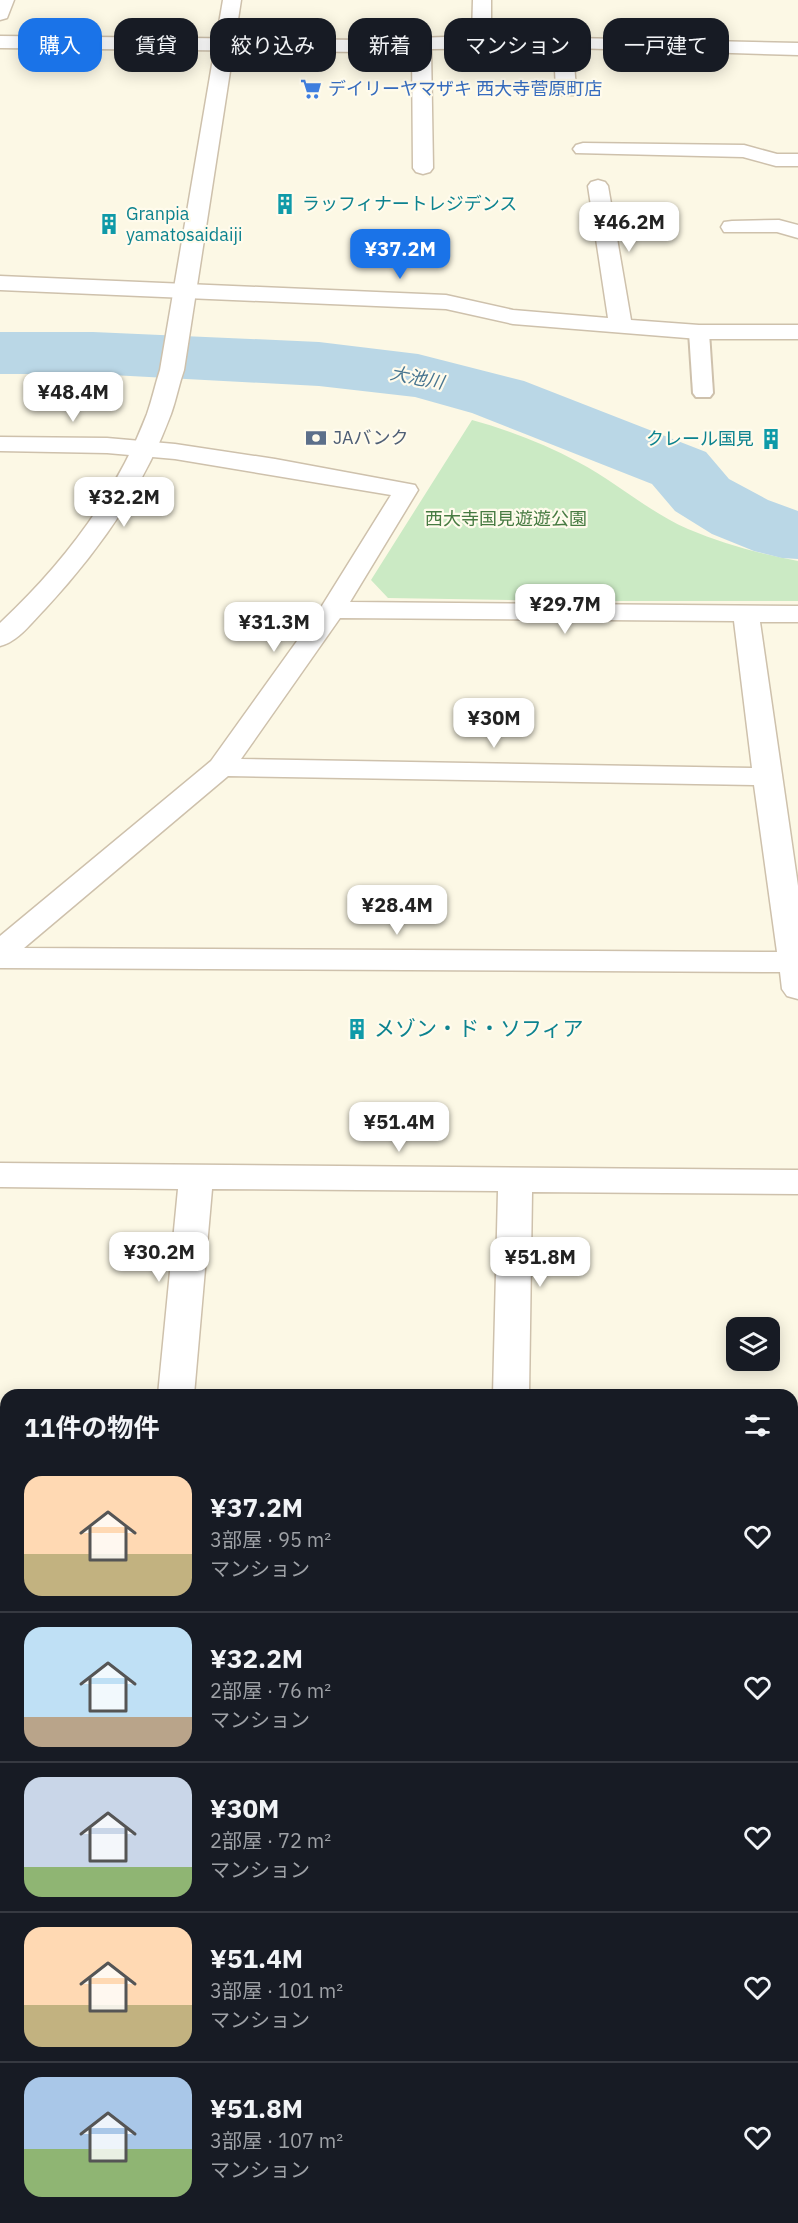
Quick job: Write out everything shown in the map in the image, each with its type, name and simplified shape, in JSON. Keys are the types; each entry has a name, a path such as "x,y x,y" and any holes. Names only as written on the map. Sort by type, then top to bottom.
{"street":[{"path":"0,14 5,0"},
{"path":"228,18 232,0"},
{"path":"482,0 482,18"},
{"path":"0,42 210,44"},
{"path":"591,45 798,50"},
{"path":"0,638 28,612 83,550 116,501 159,414 172,370 219,72"},
{"path":"421,72 423,168"},
{"path":"565,72 566,91"},
{"path":"583,149 744,151 776,160 798,160"},
{"path":"598,186 621,326"},
{"path":"732,227 779,226 798,232"},
{"path":"0,283 446,302 513,317 699,332 798,332"},
{"path":"0,444 68,444 144,448 252,463 406,490 332,610 221,767 0,952"},
{"path":"332,610 798,614"},
{"path":"0,958 796,976 766,777 746,614"},
{"path":"221,767 766,777"},
{"path":"0,1175 798,1182"},
{"path":"177,1389 196,1177"},
{"path":"511,1389 515,1180"}],"lane":[{"path":"699,332 703,393"}],"green space":[{"name":"西大寺国見遊遊公園","path":"472,420 526,438 565,455 688,529 742,548 798,561 798,601 388,598 371,580"}],"waterway":[{"name":"大池川","path":"0,353 93,353 319,364 418,376 498,397 679,468 702,495 740,517 782,534 798,535"}],"place":[{"name":"デイリーヤマザキ 西大寺菅原町店","path":"311,89"},
{"name":"ラッフィナートレジデンス","path":"285,204"},
{"name":"Granpia yamatosaidaiji","path":"109,224"},
{"name":"JAバンク","path":"316,438"},
{"name":"クレール国見","path":"771,439"},
{"name":"メゾン・ド・ソフィア","path":"357,1029"}]}
